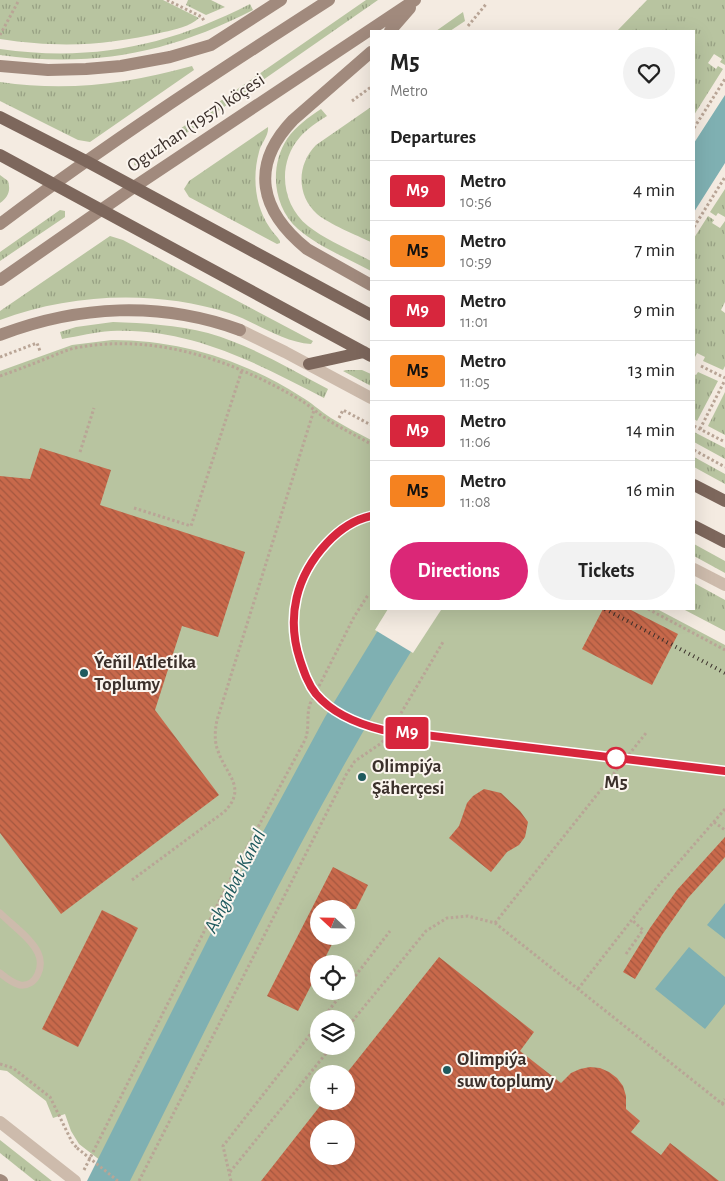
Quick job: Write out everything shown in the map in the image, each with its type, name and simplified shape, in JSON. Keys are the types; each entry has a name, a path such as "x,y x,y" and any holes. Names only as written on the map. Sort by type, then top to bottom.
{"main road":[{"path":"0,66 48,70 86,69 121,66 170,57 211,45 281,0"},
{"name":"Oguzhan (1957) köçesi","path":"0,224 86,161 208,78 329,0"},
{"path":"391,30 416,0"},
{"name":"Oguzhan (1957) köçesi","path":"371,30 416,0"},
{"name":"Oguzhan (1957) köçesi","path":"0,280 101,209 370,31"},
{"path":"370,53 282,131 276,139 269,159 265,182 266,192 279,221 298,241 307,249 370,284"},
{"path":"0,118 86,161 370,314"},
{"path":"0,155 368,354"},
{"path":"0,335 48,319 118,310 185,315 218,322 240,330"},
{"path":"309,364 368,354"},
{"path":"695,486 725,501"},
{"path":"695,527 725,542"}],"street":[{"path":"240,330 309,364 370,397"},
{"path":"695,570 725,585"},
{"path":"0,1122 61,1170 79,1177"}],"lane":[{"path":"0,913 33,945 39,954 41,963 39,972 29,984 21,985 13,982 0,973"}],"path":[{"path":"0,35 19,0"},
{"path":"167,0 202,17 204,21"},
{"path":"468,26 487,3"},
{"path":"695,126 725,79"},
{"path":"352,101 370,89"},
{"path":"695,225 725,177"},
{"path":"0,357 37,343 40,350"},
{"path":"0,376 72,348 112,344 156,346 182,350 217,360 242,370 298,399 330,421 370,443"},
{"path":"700,429 725,379 701,366"},
{"path":"134,508 191,526 242,370"},
{"path":"80,452 94,408"},
{"path":"132,880 224,812 229,807 235,794 236,788 233,780 217,749 215,731 217,720 314,410"},
{"path":"339,418 343,410 370,424"},
{"path":"695,426 725,442"},
{"path":"695,451 725,467"},
{"path":"79,1177 237,866 305,740 308,732 310,704 354,618 368,595"},
{"path":"650,610 725,650"},
{"path":"139,1181 347,773 355,761 387,737 443,642"},
{"path":"495,923 646,733"},
{"path":"578,989 659,885 725,809"},
{"path":"714,822 725,830"},
{"path":"355,1017 426,930 447,918 468,916 495,923 723,1105 725,1100"},
{"path":"626,954 643,930 632,920"},
{"path":"355,976 390,931"},
{"path":"329,1010 337,1000"},
{"path":"231,1181 223,1146 310,1035"},
{"path":"229,1172 325,1055"},
{"path":"0,1064 13,1068 50,1097 77,1148 118,1181"}],"green space":[{"path":"0,0 163,0 199,18 177,29 142,37 102,43 42,44 0,39"},
{"path":"188,0 211,0 225,7 206,15 186,5"},
{"path":"366,0 378,0 139,166 134,165 135,160"},
{"path":"647,0 725,0 725,65 720,62 722,59 714,54 708,63 716,69 718,66 723,69 695,113 695,30 618,30"},
{"path":"250,4 253,10 222,25 161,47 130,54 99,58 67,59 34,59 0,55 0,49 34,53 66,53 98,52 129,47 189,31"},
{"path":"463,12 465,21 452,30 437,30"},
{"path":"192,66 194,70 90,142 78,140 0,101 0,82 49,86 97,84 144,78"},
{"path":"370,108 370,242 322,218 305,198 302,189 302,170 305,161 316,145"},
{"path":"321,109 327,116 300,137 288,159 285,183 292,206 299,217 315,231 370,260 370,270 324,247 306,235 298,229 283,210 276,186 276,174 281,150 294,130"},
{"path":"268,127 259,152 255,181 261,211 280,241 277,244 189,197 184,189 189,181"},
{"path":"0,175 8,181 9,191 0,203"},
{"path":"725,189 725,217 718,213 716,216 710,212"},
{"path":"60,210 65,211 65,217 0,261 0,252"},
{"path":"708,216 714,220 712,223 720,228 725,221 725,302 721,310 725,313 725,366 723,370 703,361 705,357 697,353 695,357 695,236"},
{"path":"110,236 123,240 313,341 311,344 290,340 229,313 173,301 143,298 85,300 56,304 0,320 0,311"},
{"path":"113,322 160,325 208,333 254,350 328,389 324,398 248,360 195,341 168,335 140,331 111,331 62,339 60,332 76,327"},
{"name":"Olimpiýa Şäherçesi","path":"112,340 137,341 186,348 210,354 256,372 304,398 331,418 370,439 370,610 659,610 725,645 725,1181 127,1181 79,1144 71,1131 65,1114 53,1118 46,1101 7,1071 0,1070 0,371 72,345"},
{"path":"362,370 370,374 370,385 343,371"},
{"path":"698,372 718,381 697,421 695,420 696,375"},
{"path":"725,392 725,435 708,426"},
{"path":"695,433 725,448 725,459 695,443"},
{"path":"695,458 725,474 725,484 695,468"},
{"path":"695,545 725,561 725,573 695,557"},
{"path":"695,584 725,600 725,631 685,610 695,610"},
{"path":"0,1140 52,1181 35,1181 0,1153"}],"water":[{"path":"725,95 725,163 695,210 695,141"},
{"path":"390,610 437,610 395,678 314,819 276,890 130,1181 87,1181 243,869 325,717"},
{"path":"725,903 725,939 707,925"},
{"path":"689,947 725,977 725,1004 705,1029 655,989"}],"pier":[{"path":"387,610 441,610 413,653 375,630"}],"building":[{"name":"Ýeňil Atletika Toplumy","path":"40,448 111,470 100,505 245,552 218,637 182,626 155,710 219,795 61,914 0,833 0,476 30,479"},
{"path":"602,610 631,610 678,634 652,685 582,649"},
{"path":"484,789 501,793 520,811 528,822 525,837 519,845 507,852 491,872 449,838 459,826 467,803 473,796"},
{"path":"725,837 725,857 688,898 635,979 623,972 650,928 677,890"},
{"path":"333,867 368,885 356,909 355,900 316,900"},
{"path":"102,910 138,928 78,1047 42,1029"},
{"path":"310,912 310,945 332,945 326,955 310,955 310,988 298,1011 267,996"},
{"name":"Olimpiýa suw toplumy","path":"439,957 534,1032 520,1051 561,1083 571,1073 580,1069 600,1068 609,1072 623,1086 626,1096 626,1109 640,1121 631,1132 661,1155 670,1143 719,1181 261,1181 317,1110 355,1110 355,1065 353,1065"}],"railway":[{"path":"370,516 347,526 327,543 308,569 301,583 297,598 294,628 300,660 306,678 313,690 330,707 355,721 383,730 725,771"},
{"path":"607,610 725,673"}],"metro line":[{"name":"M9","path":"370,516 350,523 320,551 309,566 297,590 294,604 294,640 304,672 316,694 334,710 352,720 383,730 725,771"}],"place":[{"name":"Ýeňil Atletika Toplumy","path":"84,673"},
{"name":"M5","path":"616,758"},
{"name":"Olimpiýa Şäherçesi","path":"362,777"},
{"name":"Olimpiýa suw toplumy","path":"447,1070"}],"water label":[{"name":"Ashgabat Kanal","path":"235,881"}]}
